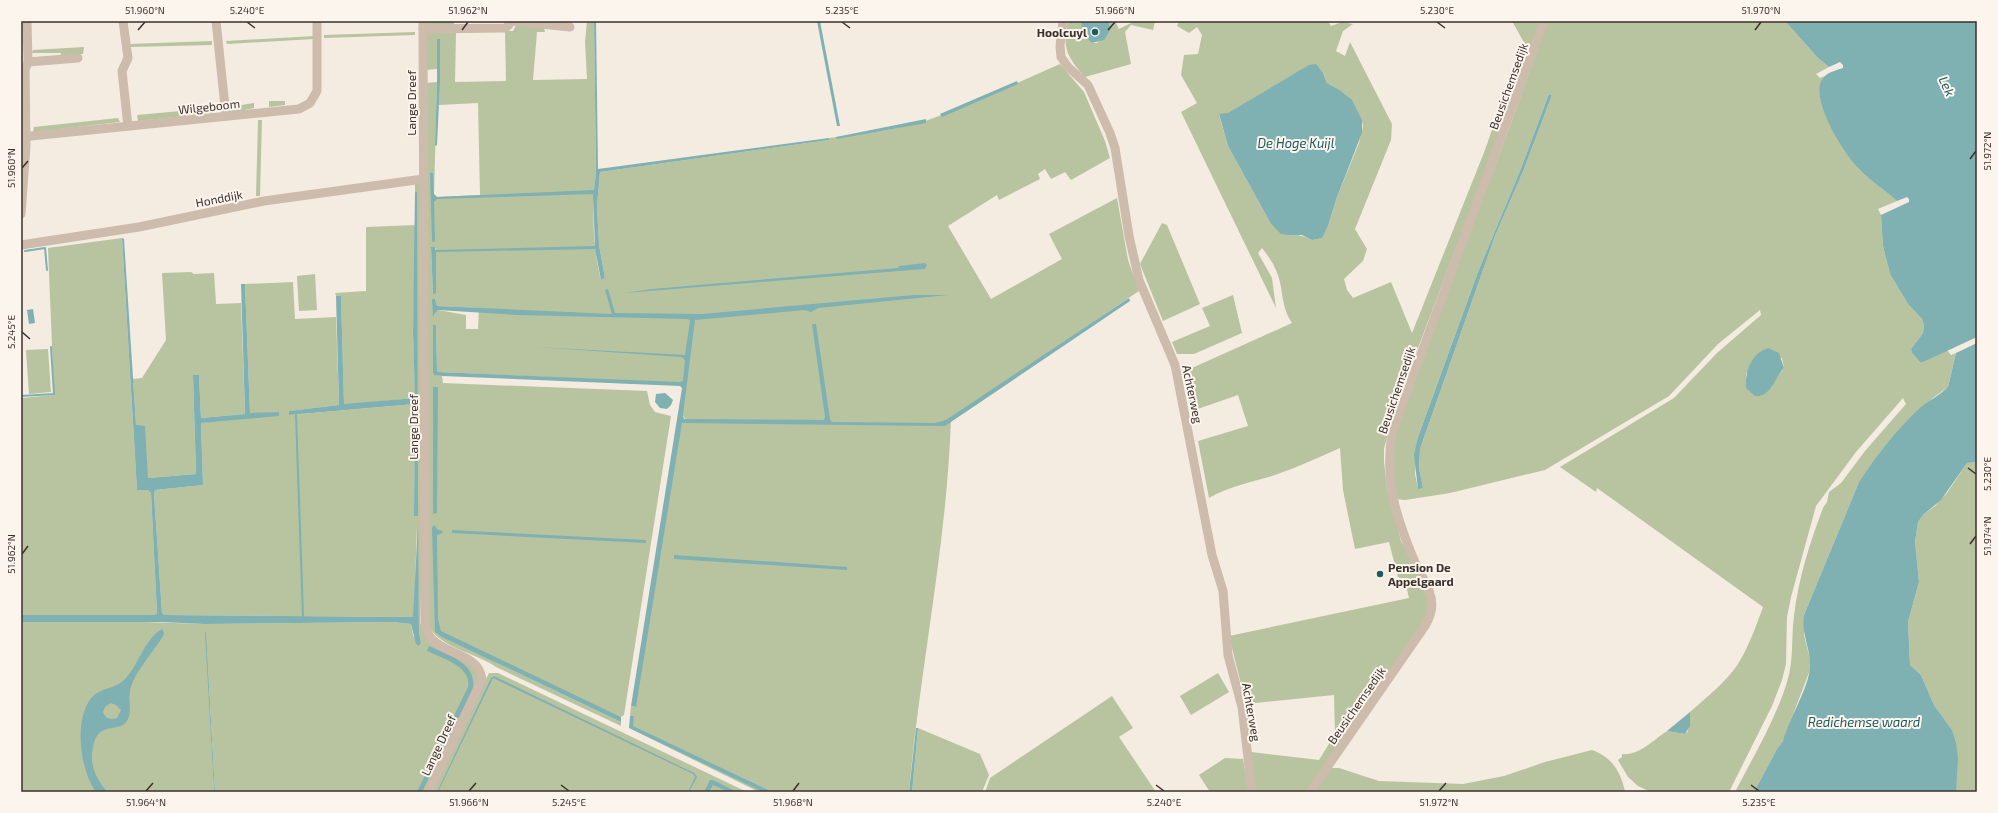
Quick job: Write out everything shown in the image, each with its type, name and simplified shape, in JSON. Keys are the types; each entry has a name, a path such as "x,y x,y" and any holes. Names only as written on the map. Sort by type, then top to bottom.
{"street":[{"path":"21,214 24,191 23,137 25,70 28,62 27,21"},
{"path":"123,21 128,58 122,71 128,126"},
{"path":"216,21 226,116"},
{"name":"Wilgeboom","path":"23,137 299,109 310,103 317,90 317,21"},
{"path":"423,25 505,28 511,21 570,27"},
{"name":"Achterweg","path":"1063,21 1060,46 1061,57 1068,67 1088,84 1110,133 1115,148 1129,236 1139,280 1175,365 1212,555 1223,591 1228,655 1242,708 1252,792"},
{"name":"Beusichemsedijk","path":"1310,792 1426,626 1430,617 1432,608 1430,594 1405,539 1395,505 1390,473 1389,452 1392,433 1544,21"},
{"name":"Lange Dreef","path":"423,25 425,622 432,639 441,646 474,661 481,671 482,679 429,792"},
{"path":"28,62 78,58"},
{"name":"Honddijk","path":"21,246 139,227 264,201 423,179"}],"green space":[{"path":"426,21 454,21 454,26 436,33 456,33 455,82 506,81 505,31 513,31 516,25 544,28 545,32 537,32 533,80 587,79 585,42 587,21 594,21 596,173 594,240 601,280 605,278 599,245 597,206 600,172 829,140 829,138 882,131 920,123 963,107 1060,64 1084,92 1105,141 1110,158 1071,180 1065,172 1051,179 1045,169 1038,174 1040,179 999,200 997,195 948,226 991,299 1062,259 1049,234 1117,198 1128,260 1139,291 951,418 939,559 909,792 773,792 632,726 634,716 630,716 631,706 635,707 660,537 681,425 682,423 687,422 683,415 684,383 438,372 436,325 433,325 433,374 442,376 443,383 647,391 650,405 655,412 671,416 624,715 621,717 457,641 503,666 621,722 621,726 488,662 451,646 435,635 429,627 426,83 437,82 434,195 435,197 480,195 478,103 439,105 440,39 437,40 437,69 426,70","holes":["431,247 435,247 436,252 436,293 433,295","435,299 437,306 479,308 478,329 466,329 466,315 438,310 434,316"]},
{"path":"1068,21 1081,21 1092,43 1097,43 1111,29 1108,21 1115,21 1119,29 1135,21 1155,21 1153,30 1131,25 1125,32 1131,64 1085,77 1074,64 1068,52 1066,45 1066,30"},
{"path":"1179,21 1328,21 1331,26 1342,22 1353,24 1343,31 1336,51 1345,56 1350,42 1392,124 1391,140 1355,229 1367,249 1363,261 1344,279 1347,290 1353,298 1391,282 1412,333 1485,150 1519,52 1529,55 1393,414 1384,449 1387,488 1401,541 1417,570 1428,600 1427,618 1307,792 1255,792 1251,752 1319,760 1335,734 1334,695 1246,704 1229,636 1409,598 1405,581 1398,577 1389,542 1355,549 1343,490 1340,448 1284,472 1233,487 1209,498 1198,441 1248,426 1238,395 1192,411 1183,372 1292,323 1285,308 1279,277 1273,264 1262,248 1258,253 1272,278 1276,308 1181,112 1197,103 1181,75 1184,55 1198,54 1202,35 1197,27 1189,33 1177,26","holes":["1323,73 1327,83 1338,89 1355,109 1362,121 1363,126 1359,143 1337,197 1328,226 1321,238 1312,240 1306,237 1281,232 1271,224 1228,146 1219,115 1228,114 1289,77"]},
{"path":"1512,21 1542,21 1532,47 1526,46"},
{"path":"1548,21 1785,21 1818,58 1829,67 1816,74 1820,78 1825,76 1821,85 1820,94 1825,115 1836,135 1859,169 1897,201 1878,209 1881,215 1883,246 1890,274 1908,304 1922,319 1924,326 1923,333 1911,349 1912,353 1921,363 1947,350 1951,355 1956,353 1948,387 1933,398 1905,424 1859,482 1804,615 1804,635 1810,659 1810,670 1783,741 1777,749 1754,792 1735,792 1777,710 1787,682 1791,666 1793,624 1798,589 1809,548 1823,508 1827,502 1829,492 1841,483 1865,451 1906,404 1903,398 1856,452 1816,506 1787,617 1786,664 1782,680 1772,706 1729,792 1651,792 1638,786 1628,777 1618,760 1622,757 1622,754 1634,753 1646,747 1667,731 1685,734 1688,731 1690,712 1722,684 1738,664 1749,643 1763,607 1597,488 1596,492 1560,467 1674,398 1717,353 1761,315 1760,310 1718,344 1669,396 1545,470 1450,493 1405,500 1395,499 1391,443","holes":["1549,94 1552,95 1524,169 1495,236 1420,449 1419,468 1423,488 1418,488 1415,474 1418,437 1478,272 1520,171","1757,355 1782,358 1784,368 1768,391 1746,388 1746,374"]},
{"path":"415,32 415,35 324,38 324,35"},
{"path":"315,36 314,39 227,44 226,41"},
{"path":"212,41 212,45 130,47 129,44"},
{"path":"84,47 83,54 61,56 61,53 32,53 33,50"},
{"path":"269,101 285,101 285,105 269,107"},
{"path":"254,103 254,108 230,113 229,107"},
{"path":"213,108 213,113 138,121 137,115"},
{"path":"118,118 120,122 33,132 34,127"},
{"path":"258,120 262,120 260,196 256,196"},
{"path":"420,181 423,525 420,622 422,627 474,665 480,678 426,792 215,792 206,633 214,792 21,792 21,618 204,624 392,622 411,624 413,635 419,646 421,643 419,632 417,524 414,617 165,615 162,613 154,494 155,490 203,485 201,423 279,412 250,414 245,284 293,282 295,319 336,317 339,405 290,411 290,415 415,404 414,398 344,405 341,297 336,296 335,293 366,291 366,227 416,225 413,333 415,388 417,332 417,192 415,192 415,182","holes":["415,422 418,516 414,515"]},
{"path":"1162,223 1167,225 1200,304 1163,321 1140,264"},
{"path":"122,238 137,490 148,490 151,493 157,613 155,615 21,616 21,398 54,395 48,248"},
{"path":"191,272 194,274 214,273 216,304 241,303 245,414 201,418 199,376 193,376 196,474 148,478 138,426 136,424 133,379 142,378 166,340 162,273"},
{"path":"315,274 317,310 299,311 297,276"},
{"path":"1233,295 1242,333 1194,354 1177,354 1172,342 1210,326 1202,308"},
{"path":"48,349 51,392 29,394 26,350"},
{"path":"1977,462 1977,792 1956,792 1952,730 1934,705 1921,675 1910,665 1908,622 1919,582 1915,542 1918,522 1924,514 1935,506 1947,493 1967,463"},
{"path":"489,673 498,673 747,792 431,792"},
{"path":"1218,673 1229,692 1191,715 1180,696"},
{"path":"1112,696 1133,728 1119,737 1156,792 985,792 990,778"},
{"path":"629,728 766,792 759,792"},
{"path":"918,728 980,754 989,775 982,792 912,792"},
{"path":"1592,750 1605,757 1614,766 1621,778 1625,792 1315,792 1331,768 1339,768 1379,781 1463,784 1504,776 1545,762"},
{"path":"1225,758 1243,759 1249,792 1210,792 1199,775"}],"water":[{"path":"594,21 596,21 598,169 829,138 829,140 600,172 597,206 599,245 605,278 601,280 595,249 436,252 436,293 433,295 431,247 435,247 435,250 595,246 593,194 437,199 434,202 435,241 433,242 430,173 433,173 434,194 437,197 594,190 596,173"},
{"path":"817,21 820,21 840,126 837,126"},
{"name":"Hoolcuyl","path":"1081,21 1108,21 1111,29 1104,40 1092,43 1083,35"},
{"name":"Lek","path":"1785,21 1977,21 1977,337 1921,363 1912,353 1911,349 1923,333 1924,326 1922,319 1908,304 1890,274 1883,246 1881,215 1909,202 1909,199 1907,197 1897,201 1863,173 1845,151 1837,139 1823,111 1820,97 1820,86 1824,77 1830,72 1843,68 1843,65 1840,62 1829,67 1818,58"},
{"path":"437,39 440,39 440,82 437,145 435,146 437,82"},
{"name":"De Hoge Kuijl","path":"1316,64 1323,73 1327,83 1338,89 1352,100 1362,120 1362,133 1337,197 1328,226 1322,238 1312,240 1302,235 1281,234 1271,224 1228,146 1219,114 1228,113 1309,65"},
{"path":"1017,81 1018,84 942,117 940,114"},
{"path":"1549,94 1552,95 1524,169 1495,236 1420,449 1419,468 1423,488 1418,489 1414,455 1418,437 1478,272 1520,171"},
{"path":"926,119 926,123 837,139 836,137"},
{"path":"415,192 417,192 418,516 414,516 415,404 289,415 289,411 339,405 336,296 341,296 344,404 415,398 413,333"},
{"path":"122,238 124,239 136,424 145,426 148,478 196,474 193,375 199,375 201,418 245,414 241,284 245,284 250,413 279,412 279,416 201,423 203,485 155,490 154,494 162,613 165,615 413,617 418,523 419,632 421,643 419,646 416,644 411,624 392,622 204,624 160,622 21,622 21,615 155,615 157,613 151,493 148,490 137,490"},
{"path":"925,263 927,265 925,269 624,293 652,289 898,268 899,266"},
{"path":"608,289 615,313 702,314 914,295 948,295 818,308 811,312 805,310 695,320 683,415 684,419 824,420 825,417 812,324 816,324 830,419 832,422 935,423 946,420 1129,298 1130,301 945,426 682,423 636,707 631,706 682,388 680,386 442,376 434,375 433,373 433,325 436,325 438,372 683,381 685,360 682,357 535,347 685,355 690,321 688,319 517,315 438,310 433,317 432,299 435,299 437,306 612,314 605,290"},
{"path":"33,309 35,323 29,324 27,310"},
{"name":"Redichemse waard","path":"1977,343 1977,462 1967,463 1941,500 1924,514 1918,522 1915,542 1919,582 1908,622 1910,665 1921,675 1934,705 1952,730 1956,743 1958,758 1956,792 1754,792 1777,749 1783,741 1789,723 1806,685 1809,676 1810,661 1803,622 1804,615 1859,482 1880,452 1904,424 1921,407 1942,393 1948,387 1956,353"},
{"path":"1768,348 1779,353 1784,368 1765,394 1755,396 1746,388 1748,369 1757,354"},
{"path":"433,387 438,387 437,513 433,514"},
{"path":"665,393 673,400 667,409 660,408 655,402 656,394"},
{"path":"434,525 438,530 443,531 437,535 438,619 441,631 621,717 621,722 442,637 435,632 432,528"},
{"path":"452,530 646,540 646,543 452,533"},
{"path":"674,555 847,567 847,570 674,559"},
{"path":"162,629 164,633 139,670 132,684 128,719 123,725 102,731 98,734 93,745 92,760 94,771 107,792 96,792 90,783 86,771 81,744 82,718 86,706 96,694 117,685 124,680 134,668 150,640","holes":["111,703 116,705 121,710 117,718 107,718 103,712 105,707"]},
{"path":"205,632 206,633 215,792 214,792"},
{"path":"429,646 453,657 466,666 471,673 473,689 422,792 417,792 468,687 468,680 460,668 427,651"},
{"path":"494,676 694,773 697,777 689,792 695,777 693,774 493,678 437,792 491,678"},
{"path":"1690,712 1690,726 1685,734 1667,731"},
{"path":"630,716 634,716 633,726 773,792 763,792 629,728"},
{"path":"916,728 918,728 912,792 909,792"},
{"path":"710,780 713,780 737,792 729,792 713,785 709,792 704,792"}],"waterway":[{"path":"25,251 45,248 47,270"},
{"path":"21,396 54,394 51,347"},
{"path":"296,415 303,616"}],"place":[{"name":"Hoolcuyl","path":"1095,32"},
{"name":"Pension De Appelgaard","path":"1380,574"}]}
